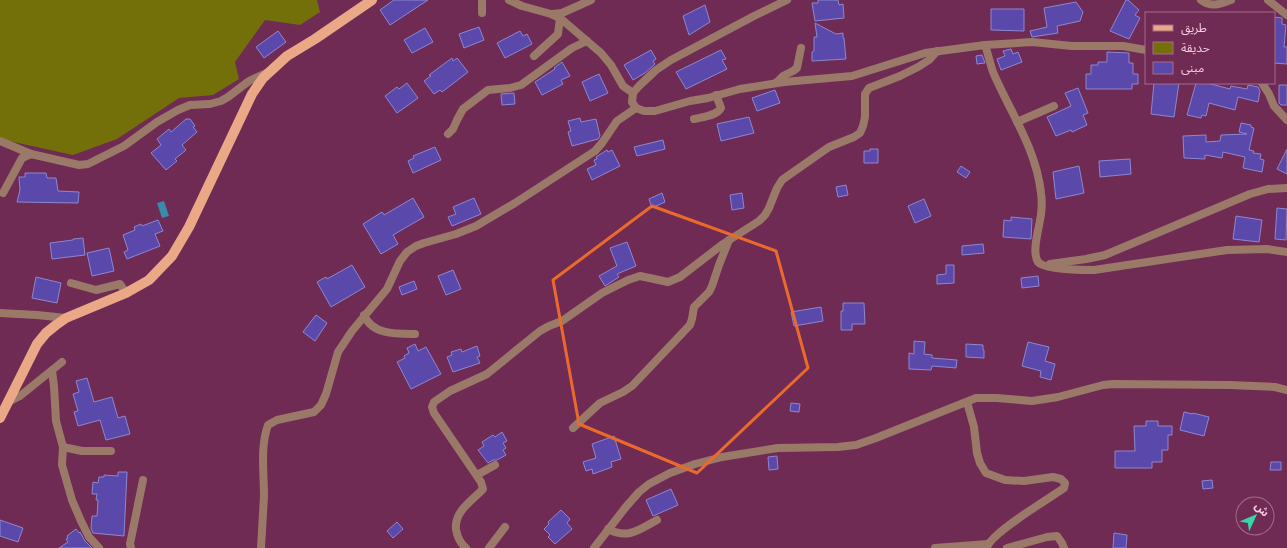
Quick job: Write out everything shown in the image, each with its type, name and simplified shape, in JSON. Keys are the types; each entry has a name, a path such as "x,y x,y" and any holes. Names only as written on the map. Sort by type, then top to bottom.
{"main road":[{"path":"0,418 37,344 46,333 66,318 126,293 148,280 162,268 172,256 189,227 252,94 262,78 287,56 315,39 372,0"}],"street":[{"path":"482,0 482,13"},
{"path":"509,0 560,18 606,59 623,86 633,93"},
{"path":"551,14 562,13 591,0"},
{"path":"787,0 671,60 651,74 633,93 632,102 636,108 644,111 655,111 740,89 776,83 852,76 913,56 937,51 985,45 1032,42 1072,46 1123,46 1145,50"},
{"path":"1201,0 1207,4 1214,5 1231,0"},
{"path":"1268,0 1287,15"},
{"path":"534,56 558,34 560,18"},
{"path":"448,134 453,129 463,109 488,90 510,88 522,85 572,48 587,41"},
{"path":"985,45 993,71 1033,158 1040,187 1041,213 1036,252 1038,261 1042,265 1074,270 1094,270 1227,250 1267,249 1287,252"},
{"path":"776,83 783,76 797,68 801,48"},
{"path":"466,548 459,539 456,520 460,512 483,489 482,482 434,413 432,407 434,402 463,385 487,374 540,332 549,326 562,321 614,286 640,276 661,282 674,280 765,215 770,208 772,198 777,188 782,180 788,175 829,147 860,133 865,118 865,94 869,88 918,67 937,51"},
{"path":"0,142 31,154 79,165 88,164 124,146 157,122 178,110 190,105 210,104 221,101 249,81 269,72"},
{"path":"1263,84 1274,106 1287,120"},
{"path":"694,119 715,114 720,111 721,108 716,96"},
{"path":"1017,122 1054,106"},
{"path":"261,548 265,435 268,425 277,420 314,412 321,405 326,394 338,352 364,315 387,289 400,260 407,252 416,246 456,234 476,226 595,151 602,144 617,121 636,108"},
{"path":"3,193 22,158 31,154"},
{"path":"1042,265 1105,255 1250,194 1268,189 1287,188"},
{"path":"573,428 600,403 632,386 685,332 690,326 694,307 709,292 712,286 730,240"},
{"path":"71,283 96,290 120,284 126,293"},
{"path":"0,313 43,315 66,318"},
{"path":"364,315 370,325 382,331 399,335 415,334"},
{"path":"8,402 20,396 62,362"},
{"path":"52,371 56,421 63,446 62,465 72,500 81,521 89,537 99,548"},
{"path":"594,548 639,492 649,484 681,468 722,457 778,448 838,447 856,445 976,398 982,397 1032,402 1113,384 1230,385 1275,387 1287,390"},
{"path":"935,548 988,546 1004,529 1064,488 1065,483 1061,479 1053,477 1024,481 1005,480 986,473 980,463 977,453 974,428 967,402"},
{"path":"63,446 82,451 111,451"},
{"path":"477,475 496,465"},
{"path":"131,548 130,544 143,480"},
{"path":"608,529 616,533 632,533 657,520"},
{"path":"489,548 505,527"},
{"path":"1007,548 1047,537 1057,536 1064,548"}],"highlighted area":[{"path":"652,206 776,251 808,368 697,473 579,424 553,280"}],"green space":[{"path":"0,0 317,0 320,12 300,25 265,20 235,62 239,79 213,95 179,98 117,139 73,155 0,139"}],"water":[{"path":"164,201 169,216 162,218 157,203"}],"building":[{"path":"394,0 428,0 390,25 380,10"},
{"path":"818,0 838,0 839,5 843,4 844,18 815,21 812,3 818,3"},
{"path":"1126,0 1128,0 1139,10 1135,15 1140,18 1129,39 1110,31"},
{"path":"1076,2 1083,12 1080,21 1057,26 1058,33 1032,37 1030,31 1047,27 1044,8"},
{"path":"705,5 710,22 689,35 683,16"},
{"path":"991,9 1024,9 1024,31 991,30"},
{"path":"1275,17 1282,18 1282,24 1286,25 1284,47 1287,47 1287,64 1275,63"},
{"path":"815,23 836,34 843,33 846,59 812,61 814,37 817,37"},
{"path":"479,27 484,40 464,48 459,34"},
{"path":"425,28 433,42 412,53 404,40"},
{"path":"278,31 286,42 264,58 256,47"},
{"path":"520,31 523,36 527,34 532,44 505,58 497,43"},
{"path":"1011,49 1013,54 1018,52 1022,62 1001,70 997,59 1005,56 1003,51"},
{"path":"651,50 656,59 653,61 655,64 645,73 633,80 624,65"},
{"path":"721,50 726,59 722,60 727,69 686,89 676,72"},
{"path":"1107,52 1129,53 1129,63 1133,63 1133,74 1138,74 1138,84 1132,84 1132,89 1086,89 1086,74 1091,74 1091,65 1098,65 1098,62 1107,62"},
{"path":"982,55 985,63 977,64 976,56"},
{"path":"452,58 453,61 457,58 468,72 442,92 440,90 434,94 424,81 431,76 429,75"},
{"path":"562,62 570,76 561,80 563,84 542,95 535,82 555,69 554,68"},
{"path":"599,74 608,93 590,101 582,82"},
{"path":"407,83 418,98 397,113 385,96 397,87 399,89"},
{"path":"1154,84 1179,84 1174,117 1151,114"},
{"path":"1196,84 1211,84 1230,89 1231,86 1247,89 1248,85 1258,87 1260,91 1258,102 1238,97 1235,110 1209,103 1206,116 1202,115 1201,118 1187,115"},
{"path":"1279,85 1287,85 1287,105 1281,105 1279,103"},
{"path":"1078,88 1088,113 1083,115 1087,125 1072,132 1071,130 1056,136 1047,117 1071,106 1065,93"},
{"path":"775,90 780,103 757,111 752,98"},
{"path":"514,93 515,104 502,105 501,94"},
{"path":"749,117 754,133 721,141 717,124"},
{"path":"580,118 581,122 596,119 600,136 598,139 572,146 568,132 571,131 568,121"},
{"path":"186,119 190,119 197,132 182,145 186,150 175,159 177,161 166,170 151,153 161,145 157,139 169,129 171,132"},
{"path":"1241,123 1251,125 1251,127 1254,128 1249,150 1254,151 1253,153 1261,154 1260,159 1264,160 1262,172 1243,168 1245,157 1223,152 1222,158 1205,155 1205,159 1184,158 1183,136 1206,135 1206,142 1220,141 1221,135 1247,134 1239,132"},
{"path":"663,140 665,149 637,156 634,147"},
{"path":"435,147 441,160 413,173 408,161 414,158 413,156"},
{"path":"870,149 878,149 878,163 864,163 864,151 870,151"},
{"path":"1287,149 1287,174 1277,169"},
{"path":"607,150 608,152 612,150 620,166 592,180 587,169 596,165 594,160 597,159 596,157"},
{"path":"1130,159 1131,174 1100,177 1099,161"},
{"path":"961,166 970,172 966,178 957,172"},
{"path":"1079,166 1084,193 1056,199 1053,172"},
{"path":"25,173 46,173 47,178 56,178 58,191 79,192 78,203 17,202 20,190 19,177 25,177"},
{"path":"846,185 848,195 838,197 836,187"},
{"path":"662,193 665,202 652,208 649,199"},
{"path":"742,193 744,208 732,210 730,195"},
{"path":"413,198 424,217 393,235 398,244 381,254 363,224 382,212 384,215"},
{"path":"474,198 481,214 452,226 448,217 456,214 453,207"},
{"path":"924,199 931,216 915,223 908,206"},
{"path":"1277,208 1287,209 1286,240 1275,239"},
{"path":"1236,216 1262,220 1259,242 1233,239"},
{"path":"1011,217 1032,219 1031,239 1003,237 1004,220 1011,221"},
{"path":"158,220 163,231 155,234 160,246 127,259 124,252 128,250 123,235 135,230 134,227 141,224 142,226"},
{"path":"83,238 85,255 52,259 50,243"},
{"path":"627,242 636,266 617,274 619,277 605,286 599,276 617,266 610,248"},
{"path":"983,244 984,253 962,255 962,246"},
{"path":"109,248 114,271 92,276 87,253"},
{"path":"352,265 365,287 331,307 317,282 326,277 327,279"},
{"path":"946,265 954,265 954,283 937,284 937,275 946,274"},
{"path":"453,270 461,289 446,295 438,276"},
{"path":"1038,276 1039,286 1022,288 1021,278"},
{"path":"36,277 61,283 57,303 32,298"},
{"path":"414,281 417,289 402,295 399,287"},
{"path":"843,303 864,303 865,324 852,324 852,330 841,330 841,311 843,311"},
{"path":"821,307 823,321 794,326 791,312"},
{"path":"316,315 327,323 315,341 303,332"},
{"path":"914,341 925,342 924,354 932,355 932,358 957,360 956,368 932,366 931,370 909,369 909,353 914,354"},
{"path":"1028,342 1049,347 1045,361 1055,364 1051,380 1040,377 1041,371 1022,366"},
{"path":"415,344 418,351 426,347 441,374 411,389 397,362 405,358 404,356 409,353 407,348"},
{"path":"966,344 983,345 984,358 966,357"},
{"path":"477,346 480,356 477,357 480,363 453,372 447,357 452,355 451,352 461,349 462,352"},
{"path":"87,378 94,402 112,397 118,418 125,416 130,434 106,440 100,420 78,426 74,412 78,411 73,394 79,392 76,381"},
{"path":"791,403 800,404 799,412 790,411"},
{"path":"1184,412 1209,417 1204,436 1180,430"},
{"path":"1146,421 1158,421 1158,426 1172,426 1172,435 1168,435 1168,450 1162,450 1162,462 1152,462 1152,468 1115,468 1115,451 1135,451 1134,426 1146,426"},
{"path":"502,432 507,441 503,443 506,448 503,450 506,455 488,463 478,450 484,446 482,442 493,435 495,437"},
{"path":"614,436 621,459 611,462 612,467 593,474 592,469 586,471 583,462 596,458 592,444"},
{"path":"777,456 778,469 769,470 768,457"},
{"path":"1271,462 1281,462 1281,470 1270,470"},
{"path":"118,472 127,472 124,536 93,533 91,528 92,516 97,516 98,500 96,500 97,494 92,494 93,482 98,483 99,477 104,477 104,475 118,476"},
{"path":"1212,480 1213,488 1203,489 1202,481"},
{"path":"671,489 678,505 653,516 646,500"},
{"path":"561,510 570,519 567,523 572,529 555,544 548,537 550,535 544,529 549,524 548,522"},
{"path":"0,520 23,528 18,542 0,536"},
{"path":"397,522 403,529 393,538 387,531"},
{"path":"76,529 92,548 59,548 68,542 66,539 68,538 67,536"},
{"path":"1114,533 1127,535 1126,548 1113,548"}]}
